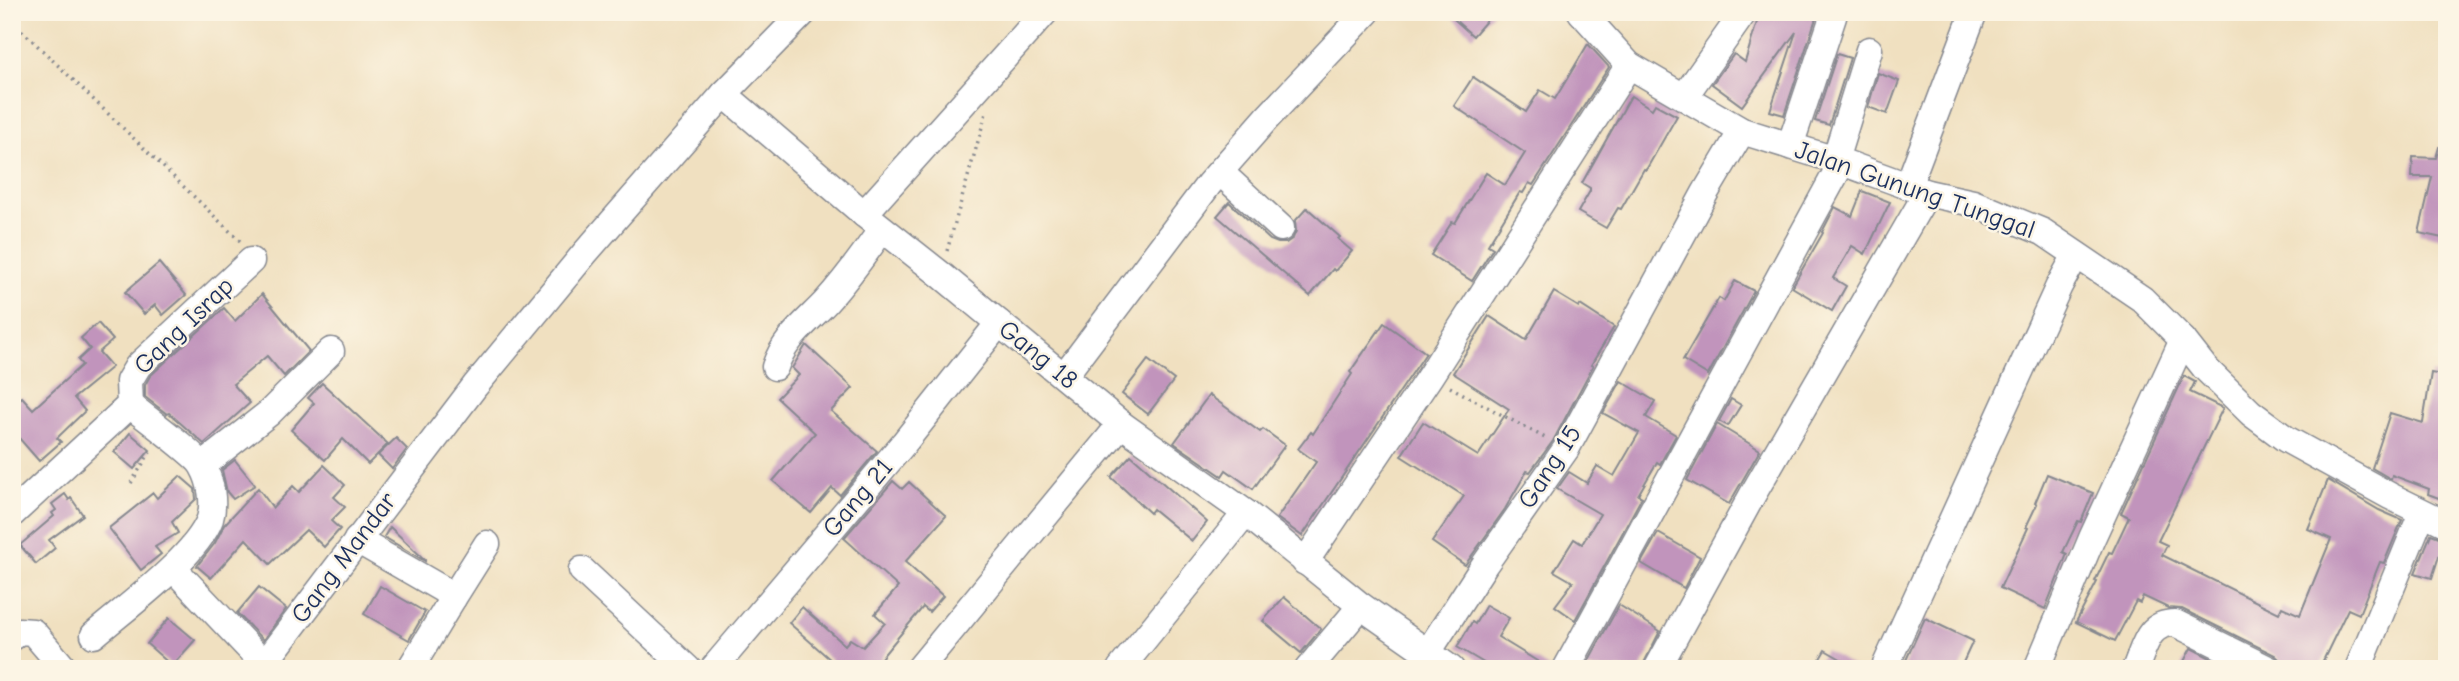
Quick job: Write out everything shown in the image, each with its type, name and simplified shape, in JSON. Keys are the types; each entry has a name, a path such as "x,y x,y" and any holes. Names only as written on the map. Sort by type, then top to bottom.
{"street":[{"name":"Gang Mandar","path":"262,666 475,386 577,263 724,94 804,12"},
{"path":"775,367 780,353 791,337 855,268 873,222 1045,12"},
{"path":"1063,376 1220,172 1367,12"},
{"name":"Jalan Gunung Tunggal","path":"1581,12 1629,65 1742,131 1917,189 1973,203 2043,232 2142,299 2183,340 2205,368 2251,413 2286,439 2447,524"},
{"path":"1684,97 1744,12"},
{"path":"1657,669 1917,189 1974,12"},
{"path":"1790,146 1833,17"},
{"path":"1566,669 1839,161 1870,50"},
{"path":"1305,562 1430,376 1629,65"},
{"name":"Gang 18","path":"724,94 873,222 1121,424 1246,513 1361,606 1451,669"},
{"name":"Gang 15","path":"1427,652 1566,449 1705,193 1742,131"},
{"path":"1220,172 1281,228"},
{"path":"1884,669 2059,286 2076,256"},
{"name":"Gang Israp","path":"12,514 130,405 129,381 138,366 251,261"},
{"name":"Gang 21","path":"713,669 887,464 999,323"},
{"path":"2037,669 2092,538 2183,340"},
{"path":"203,465 269,413 331,351"},
{"path":"94,635 173,568 200,536 210,518 212,495 203,465 130,405"},
{"path":"919,669 1121,424"},
{"path":"1120,669 1246,513"},
{"path":"2358,669 2422,513"},
{"path":"357,540 453,598"},
{"path":"410,669 487,544"},
{"path":"173,568 262,666"},
{"path":"582,570 688,669"},
{"path":"1308,669 1361,606"},
{"path":"2136,669 2154,628 2163,623 2175,623 2268,669"},
{"path":"12,636 19,631 33,632 62,666"}],"path":[{"path":"12,21 251,251 251,261"},
{"path":"940,274 990,101"},
{"path":"1430,376 1566,449"},
{"path":"131,483 162,432"}],"building":[{"path":"1446,12 1494,12 1473,36"},
{"path":"1760,12 1818,12 1784,115 1770,111 1796,32 1742,106 1712,84 1734,54 1745,62"},
{"path":"1588,44 1609,67 1533,185 1529,183 1523,193 1520,192 1488,245 1493,248 1472,281 1431,255 1452,222 1455,223 1486,173 1505,185 1525,153 1454,106 1473,77 1526,112 1540,90 1555,99"},
{"path":"1837,54 1850,58 1829,125 1815,121"},
{"path":"1878,73 1899,81 1887,114 1868,107"},
{"path":"1631,96 1652,109 1655,104 1677,116 1646,170 1644,169 1621,209 1618,208 1606,228 1578,212 1590,191 1590,188 1582,183"},
{"path":"2439,147 2447,148 2447,239 2419,233 2432,177 2412,177 2413,157 2436,158"},
{"path":"1862,191 1890,202 1865,254 1852,246 1833,278 1846,286 1832,311 1792,287 1835,207 1852,216"},
{"path":"1229,202 1270,240 1278,243 1286,243 1293,238 1296,231 1295,221 1307,208 1352,251 1310,296 1217,216"},
{"path":"159,263 186,295 163,315 155,305 144,314 125,292"},
{"path":"1735,281 1754,291 1708,375 1683,360 1719,298 1724,301"},
{"path":"1554,292 1614,327 1591,365 1593,366 1553,441 1530,472 1527,471 1505,509 1465,565 1432,542 1464,496 1401,456 1423,422 1478,456 1509,409 1453,373 1489,316 1526,340"},
{"path":"262,294 309,351 284,376 267,356 233,384 250,403 204,444 169,413 145,397 145,385 150,376 224,308 235,321"},
{"path":"98,323 113,340 99,352 112,367 74,398 85,411 57,438 61,442 39,461 12,430 12,406 22,397 33,409 82,365 78,360 90,349 81,338"},
{"path":"1384,323 1426,353 1302,536 1277,518 1316,462 1298,449 1311,432 1313,434 1352,374 1350,372"},
{"path":"806,345 853,388 831,411 877,451 840,495 832,488 811,513 773,481 815,433 777,398 799,375 792,368"},
{"path":"1148,360 1174,380 1148,414 1122,394"},
{"path":"2431,373 2447,376 2447,501 2428,494 2429,489 2392,475 2391,479 2372,468 2390,413 2423,423"},
{"path":"2184,376 2195,382 2190,392 2223,408 2158,541 2167,545 2162,555 2279,613 2282,607 2300,615 2331,539 2308,529 2328,480 2379,510 2402,520 2384,563 2380,562 2359,614 2348,609 2319,669 2284,669 2275,655 2182,609 2168,608 2143,596 2140,603 2136,601 2115,641 2076,622 2129,517 2121,513"},
{"path":"1621,381 1655,401 1646,417 1676,435 1638,495 1642,497 1575,620 1555,606 1573,582 1554,571 1574,539 1582,544 1600,514 1557,489 1569,472 1587,483 1597,466 1614,476 1639,433 1603,413"},
{"path":"322,383 388,444 368,464 343,439 325,460 291,430 314,403 308,398"},
{"path":"1209,395 1260,432 1263,429 1285,445 1253,489 1226,470 1222,476 1174,443"},
{"path":"1731,399 1741,405 1728,426 1719,421"},
{"path":"1717,424 1760,450 1729,504 1687,480"},
{"path":"130,433 150,450 134,469 114,452"},
{"path":"396,438 407,449 392,469 378,455"},
{"path":"1131,455 1207,522 1192,541 1153,509 1150,513 1111,477"},
{"path":"235,460 255,485 233,499 227,492 222,470"},
{"path":"324,465 345,485 334,497 345,507 331,521 340,529 324,547 306,530 270,564 246,539 211,578 197,566 215,543 224,525 258,488 273,508 293,486 299,492"},
{"path":"2047,474 2093,493 2081,522 2078,521 2063,552 2067,554 2045,609 2000,588 2028,528 2026,527"},
{"path":"180,476 195,489 196,499 172,522 178,533 155,547 161,554 141,570 109,528 153,493 157,498"},
{"path":"893,481 902,489 909,482 946,516 905,562 943,596 929,612 923,607 881,658 892,669 841,669 789,623 802,607 845,645 850,639 863,647 885,623 875,614 898,587 844,538"},
{"path":"65,494 83,515 49,540 55,548 36,564 20,545 54,516 52,513 56,510 52,504"},
{"path":"390,527 425,560 425,561 384,537"},
{"path":"1658,533 1700,557 1684,588 1641,563"},
{"path":"2431,534 2447,540 2447,558 2439,556 2432,578 2415,573"},
{"path":"380,586 425,612 409,640 364,614"},
{"path":"259,587 286,609 263,640 237,613"},
{"path":"1284,597 1321,629 1301,653 1263,621"},
{"path":"1486,605 1509,618 1498,637 1550,669 1494,669 1457,647"},
{"path":"1619,605 1660,631 1641,669 1584,669"},
{"path":"169,618 195,640 172,666 147,644"},
{"path":"1925,618 1973,641 1960,669 1902,669"},
{"path":"2191,648 2232,669 2180,669"},
{"path":"1825,650 1858,669 1814,669"}]}
